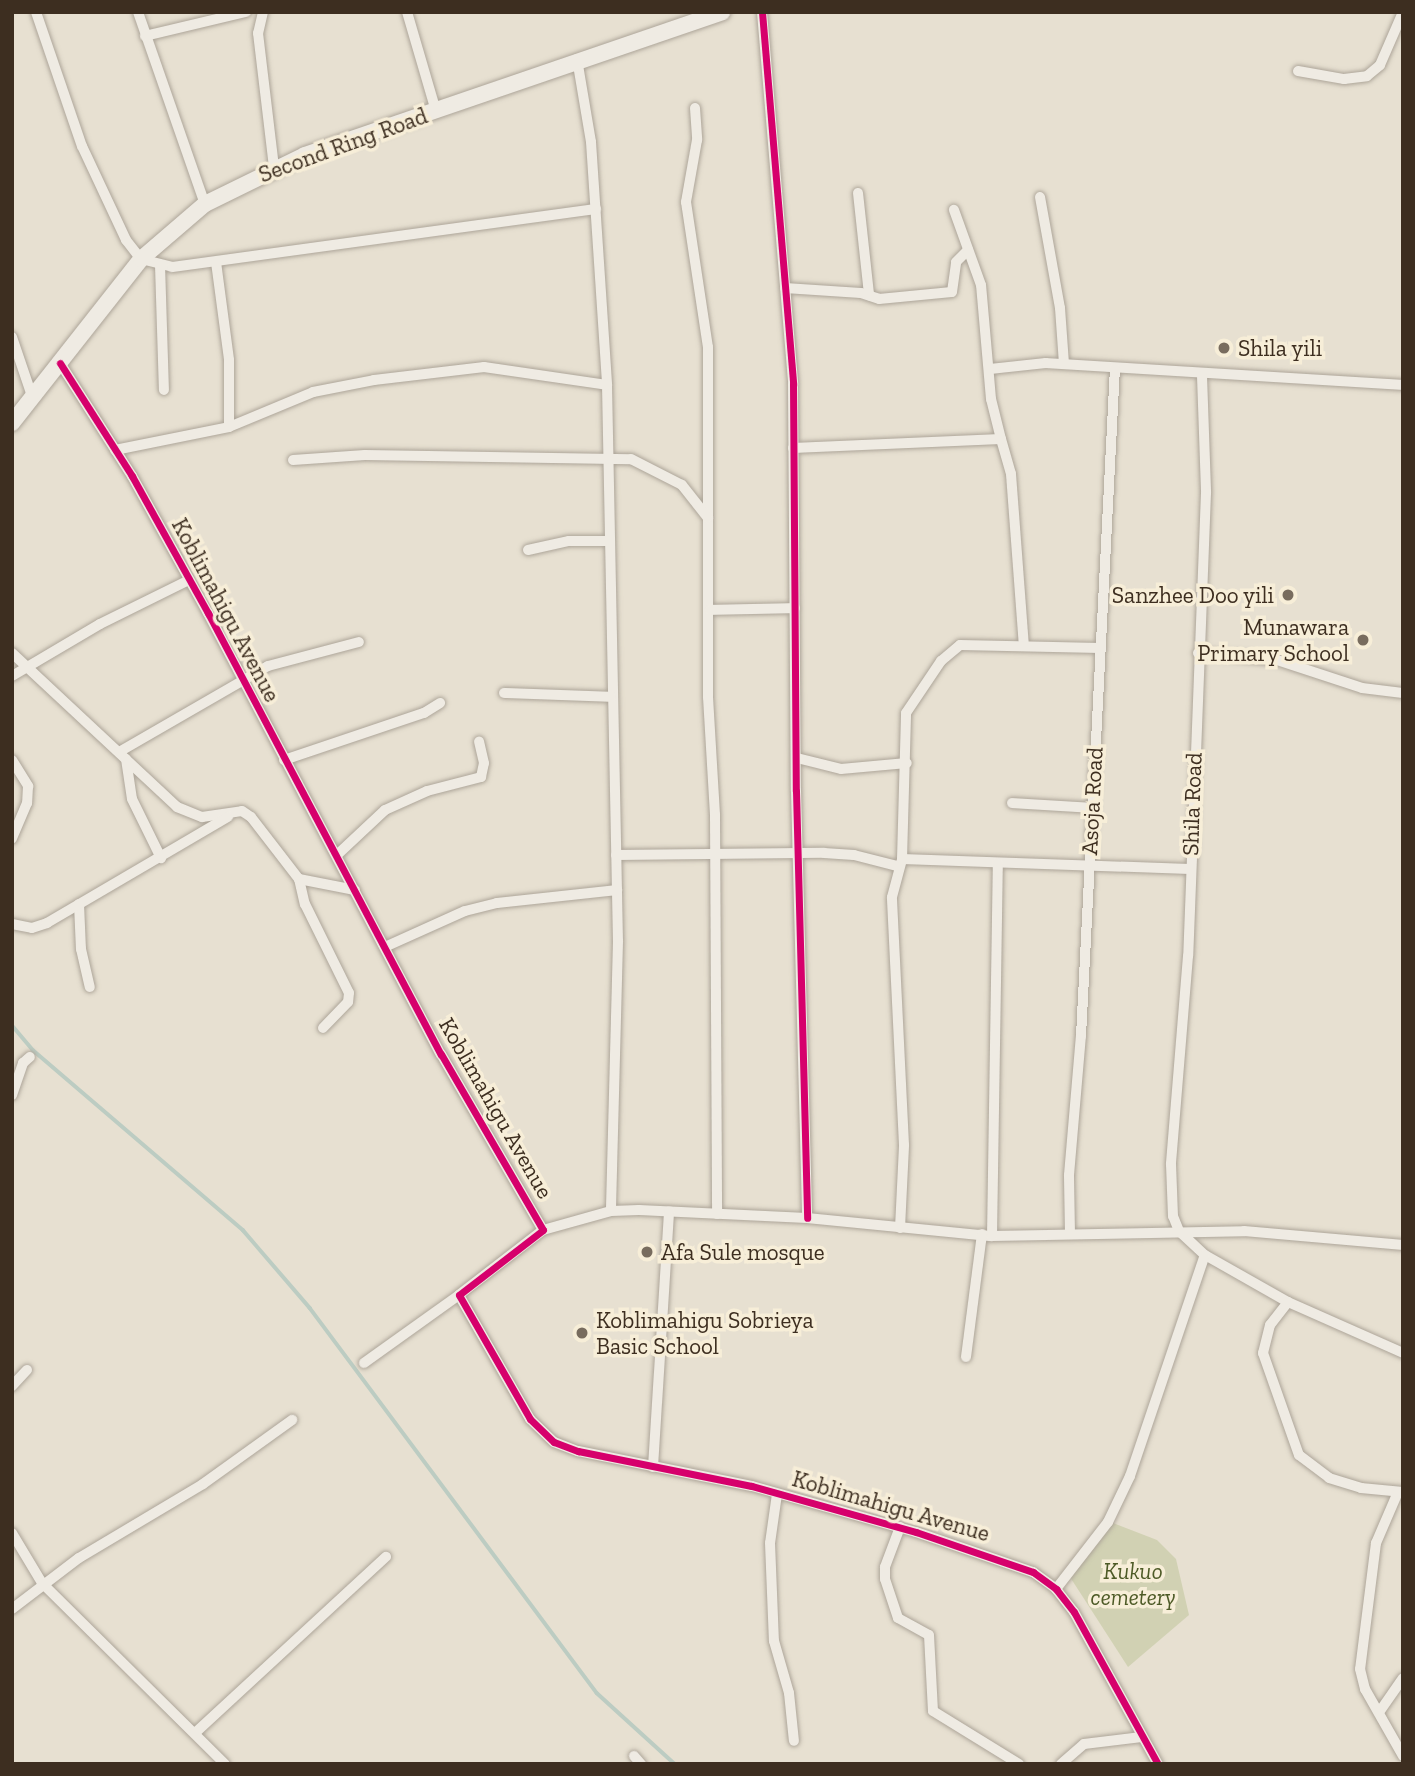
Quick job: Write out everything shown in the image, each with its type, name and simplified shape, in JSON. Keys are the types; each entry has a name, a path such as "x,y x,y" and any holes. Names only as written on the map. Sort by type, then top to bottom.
{"street":[{"path":"36,12 82,146 127,240 141,259 160,265 216,262 596,209"},
{"path":"138,12 205,204"},
{"path":"145,36 246,12"},
{"path":"262,12 258,33 274,167"},
{"path":"407,12 436,111"},
{"name":"Second Ring Road","path":"12,423 32,396 64,370 141,259 205,204 274,167 577,59 722,12"},
{"path":"762,12 785,288 793,449 807,1218"},
{"path":"1298,71 1343,79 1367,76 1380,65 1403,12"},
{"path":"577,59 591,142 607,385 607,541 617,890 611,1211"},
{"path":"695,108 697,140 688,180 687,224 708,347 708,697 715,856 717,1214"},
{"path":"858,193 869,295"},
{"path":"1040,197 1046,250 1060,308 1064,364"},
{"path":"954,211 981,285 991,399 1011,474 1024,645"},
{"path":"785,288 912,299 952,292 956,262 968,250"},
{"path":"216,262 229,360 229,428"},
{"path":"160,265 164,390"},
{"path":"12,337 32,396"},
{"path":"990,369 1064,364 1177,369 1202,376 1403,385"},
{"path":"115,450 229,428 328,388 484,367 607,385"},
{"name":"Asoja Road","path":"1070,1234 1070,1163 1093,808 1115,368"},
{"name":"Koblimahigu Avenue","path":"64,370 115,450 189,580 387,946 441,1054 543,1230 459,1295 539,1429 567,1447 778,1494 1015,1562 1056,1589 1074,1612 1158,1764"},
{"name":"Shila Road","path":"1179,1231 1173,1216 1171,1164 1187,976 1189,869 1206,493 1202,376"},
{"path":"793,449 1001,439"},
{"path":"293,460 365,455 607,457 650,465 690,490 708,518"},
{"path":"528,550 569,541 607,541"},
{"path":"12,676 100,624 189,580"},
{"path":"710,610 795,608"},
{"path":"123,755 283,659 359,642"},
{"path":"900,1228 904,1145 892,897 899,862 907,763 906,713 952,649 967,644 1100,648"},
{"path":"12,653 30,666 188,814 230,815"},
{"path":"1198,653 1277,660 1362,688 1403,693"},
{"path":"504,693 611,696"},
{"path":"284,760 424,713 440,703"},
{"path":"338,854 384,810 428,791 481,777 484,764 479,742"},
{"path":"123,755 132,799 161,858"},
{"path":"797,758 841,769 907,763"},
{"path":"12,760 28,786 27,803 12,839"},
{"path":"1012,803 1093,808"},
{"path":"12,924 38,927 161,858 230,815 242,811 251,817 299,879 305,904 349,993 348,1002 323,1028"},
{"path":"616,855 854,855 899,862 1189,869"},
{"path":"966,1357 987,1235 998,863"},
{"path":"299,879 355,890"},
{"path":"387,946 466,911 496,903 617,890"},
{"path":"79,904 81,949 90,987"},
{"path":"12,1095 23,1063 30,1057"},
{"path":"543,1230 611,1211 669,1212 807,1218 987,1235 1179,1231 1296,1234 1403,1245"},
{"path":"653,1467 669,1212"},
{"path":"1179,1231 1205,1255 1288,1302 1403,1353"},
{"path":"1056,1589 1108,1522 1130,1476 1205,1255"},
{"path":"364,1363 459,1295"},
{"path":"1288,1302 1270,1325 1263,1353 1300,1455 1329,1478 1361,1488 1400,1492 1376,1542 1362,1645 1362,1681 1403,1756"},
{"path":"12,1386 27,1370"},
{"path":"12,1609 42,1583 203,1484 292,1420"},
{"path":"778,1494 770,1543 774,1641 789,1693 794,1741"},
{"path":"900,1527 885,1567 885,1579 898,1618 929,1635 933,1711 945,1722 1019,1764"},
{"path":"12,1533 42,1583 225,1764"},
{"path":"195,1733 386,1557"},
{"path":"1380,1711 1403,1678"},
{"path":"1060,1764 1084,1744 1142,1737"}],"green space":[{"name":"Kukuo cemetery","path":"1113,1523 1157,1540 1176,1559 1189,1615 1128,1667 1070,1577"}],"waterway":[{"path":"12,1025 33,1050 243,1230 310,1308 597,1693 675,1764"}],"cycle path":[{"path":"762,12 793,384 796,791 807,1218"},
{"path":"60,363 132,476 208,613 441,1054 543,1230 459,1295 530,1419 554,1442 578,1451 752,1486 916,1532 1033,1572 1056,1589 1074,1612 1158,1764"}],"place":[{"name":"Shila yili","path":"1224,348"},
{"name":"Sanzhee Doo yili","path":"1288,595"},
{"name":"Munawara Primary School","path":"1363,640"},
{"name":"Afa Sule mosque","path":"647,1252"},
{"name":"Koblimahigu Sobrieya Basic School","path":"582,1333"}]}
